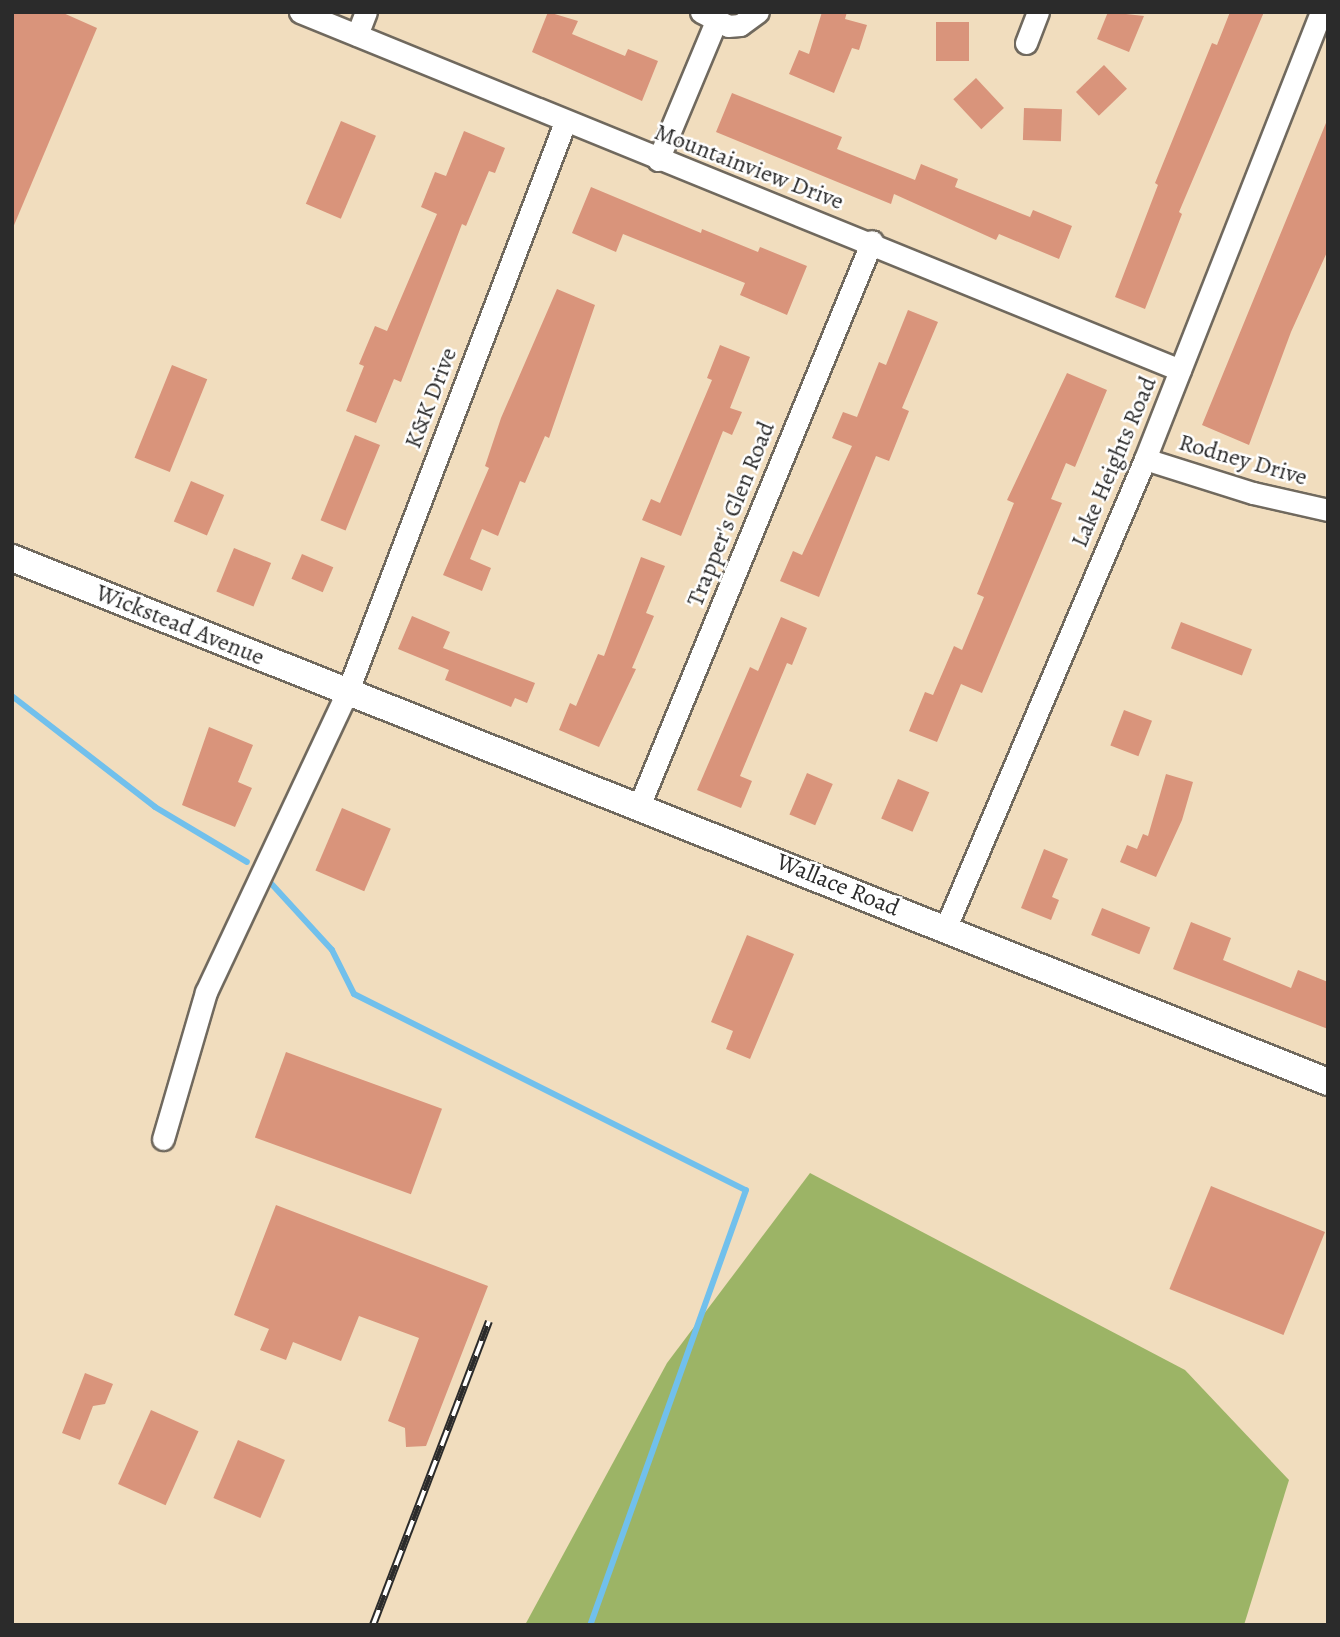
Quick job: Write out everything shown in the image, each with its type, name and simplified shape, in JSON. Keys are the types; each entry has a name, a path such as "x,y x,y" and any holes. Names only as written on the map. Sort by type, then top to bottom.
{"street":[{"name":"Mountainview Drive","path":"300,12 657,160 872,241 1180,370"},
{"path":"356,35 366,12"},
{"path":"657,160 708,18 740,25 758,12"},
{"path":"1026,43 1038,12"},
{"name":"Lake Heights Road","path":"946,927 1145,459 1321,12"},
{"name":"K&K Drive","path":"163,1139 206,992 347,693 565,122"},
{"name":"Trapper's Glen Road","path":"639,806 872,241"},
{"name":"Rodney Drive","path":"1145,459 1253,493 1328,510"},
{"name":"Wickstead Avenue","path":"12,558 347,693"},
{"name":"Wallace Road","path":"347,693 946,927 1328,1082"}],"green space":[{"path":"810,1173 1185,1370 1289,1480 1244,1625 525,1625 667,1363"}],"building":[{"path":"12,12 61,12 97,28 12,230"},
{"path":"548,12 578,21 572,34 625,56 628,49 658,61 642,101 532,52"},
{"path":"822,12 847,12 845,19 867,25 859,50 852,48 834,93 789,74 799,50 809,54"},
{"path":"1108,12 1144,16 1129,52 1097,39"},
{"path":"1230,12 1264,12 1179,212 1182,214 1145,309 1115,297 1158,185 1155,183 1212,43 1217,45"},
{"path":"936,22 969,22 969,61 936,61"},
{"path":"1104,65 1127,89 1099,116 1076,92"},
{"path":"976,78 1004,108 981,129 953,99"},
{"path":"732,93 842,137 837,149 915,180 921,164 958,179 955,187 1030,217 1033,210 1072,226 1059,259 999,234 996,240 894,194 891,204 716,132"},
{"path":"1024,108 1062,109 1061,141 1023,140"},
{"path":"1328,118 1328,250 1291,332 1249,445 1202,425"},
{"path":"341,121 376,136 341,219 306,204"},
{"path":"464,131 505,148 495,173 489,171 466,226 462,224 401,382 394,379 376,423 346,411 364,366 359,364 375,326 387,331 437,214 421,207 435,172 446,176"},
{"path":"591,187 701,233 702,229 758,252 760,247 807,266 787,315 740,295 745,283 623,234 616,252 572,233"},
{"path":"557,289 595,305 549,438 545,436 525,483 520,481 498,536 482,529 470,559 491,568 482,591 443,575 489,468 485,466 501,418"},
{"path":"908,310 938,322 902,408 909,411 889,461 876,456 819,597 780,581 793,551 802,555 852,446 832,438 843,412 857,417 879,362 886,365"},
{"path":"720,345 750,357 730,408 742,412 732,435 723,431 681,536 642,520 651,499 660,503 712,380 707,378"},
{"path":"172,365 207,379 170,472 135,458"},
{"path":"1067,373 1107,390 1075,467 1066,463 1051,499 1062,503 982,693 961,684 937,742 909,731 925,692 933,695 954,646 962,650 984,597 977,594 1014,503 1007,500"},
{"path":"355,435 380,445 346,530 321,520"},
{"path":"191,481 224,495 207,536 174,522"},
{"path":"234,548 271,563 253,607 216,592"},
{"path":"302,554 333,567 323,592 291,579"},
{"path":"641,557 665,566 646,613 654,616 632,668 636,669 599,747 559,730 570,703 576,706 598,654 604,656"},
{"path":"412,616 450,632 443,648 535,683 527,703 515,698 511,707 445,680 449,670 398,649"},
{"path":"781,617 807,628 792,665 787,663 740,776 752,781 741,808 697,790 750,667 758,671"},
{"path":"1181,622 1252,649 1242,675 1171,648"},
{"path":"1124,710 1152,721 1138,756 1110,745"},
{"path":"209,727 253,745 238,782 252,788 235,827 182,805"},
{"path":"807,773 833,784 815,825 789,814"},
{"path":"1166,774 1193,782 1182,820 1156,877 1120,862 1127,845 1137,849 1143,834 1148,836"},
{"path":"898,779 929,792 912,832 881,819"},
{"path":"342,808 391,829 364,891 315,871"},
{"path":"1044,849 1068,859 1052,897 1059,900 1051,920 1021,908"},
{"path":"1102,908 1150,927 1139,954 1091,935"},
{"path":"1191,922 1231,938 1223,960 1291,988 1298,970 1328,982 1328,1029 1173,969"},
{"path":"747,935 794,954 750,1059 726,1049 733,1031 711,1022"},
{"path":"286,1052 442,1109 411,1194 255,1138"},
{"path":"1211,1186 1325,1232 1283,1335 1169,1289"},
{"path":"276,1205 488,1286 426,1446 406,1447 405,1428 388,1421 419,1338 359,1316 341,1361 293,1342 286,1360 260,1350 269,1329 234,1315"},
{"path":"85,1373 113,1384 105,1404 93,1406 80,1440 62,1433"},
{"path":"151,1410 199,1431 166,1505 118,1484"},
{"path":"238,1440 285,1460 260,1518 213,1498"}],"waterway":[{"path":"12,696 155,807 247,862"},
{"path":"267,879 332,950 354,994 746,1190 590,1625"}],"railway":[{"path":"373,1625 489,1321"}]}
